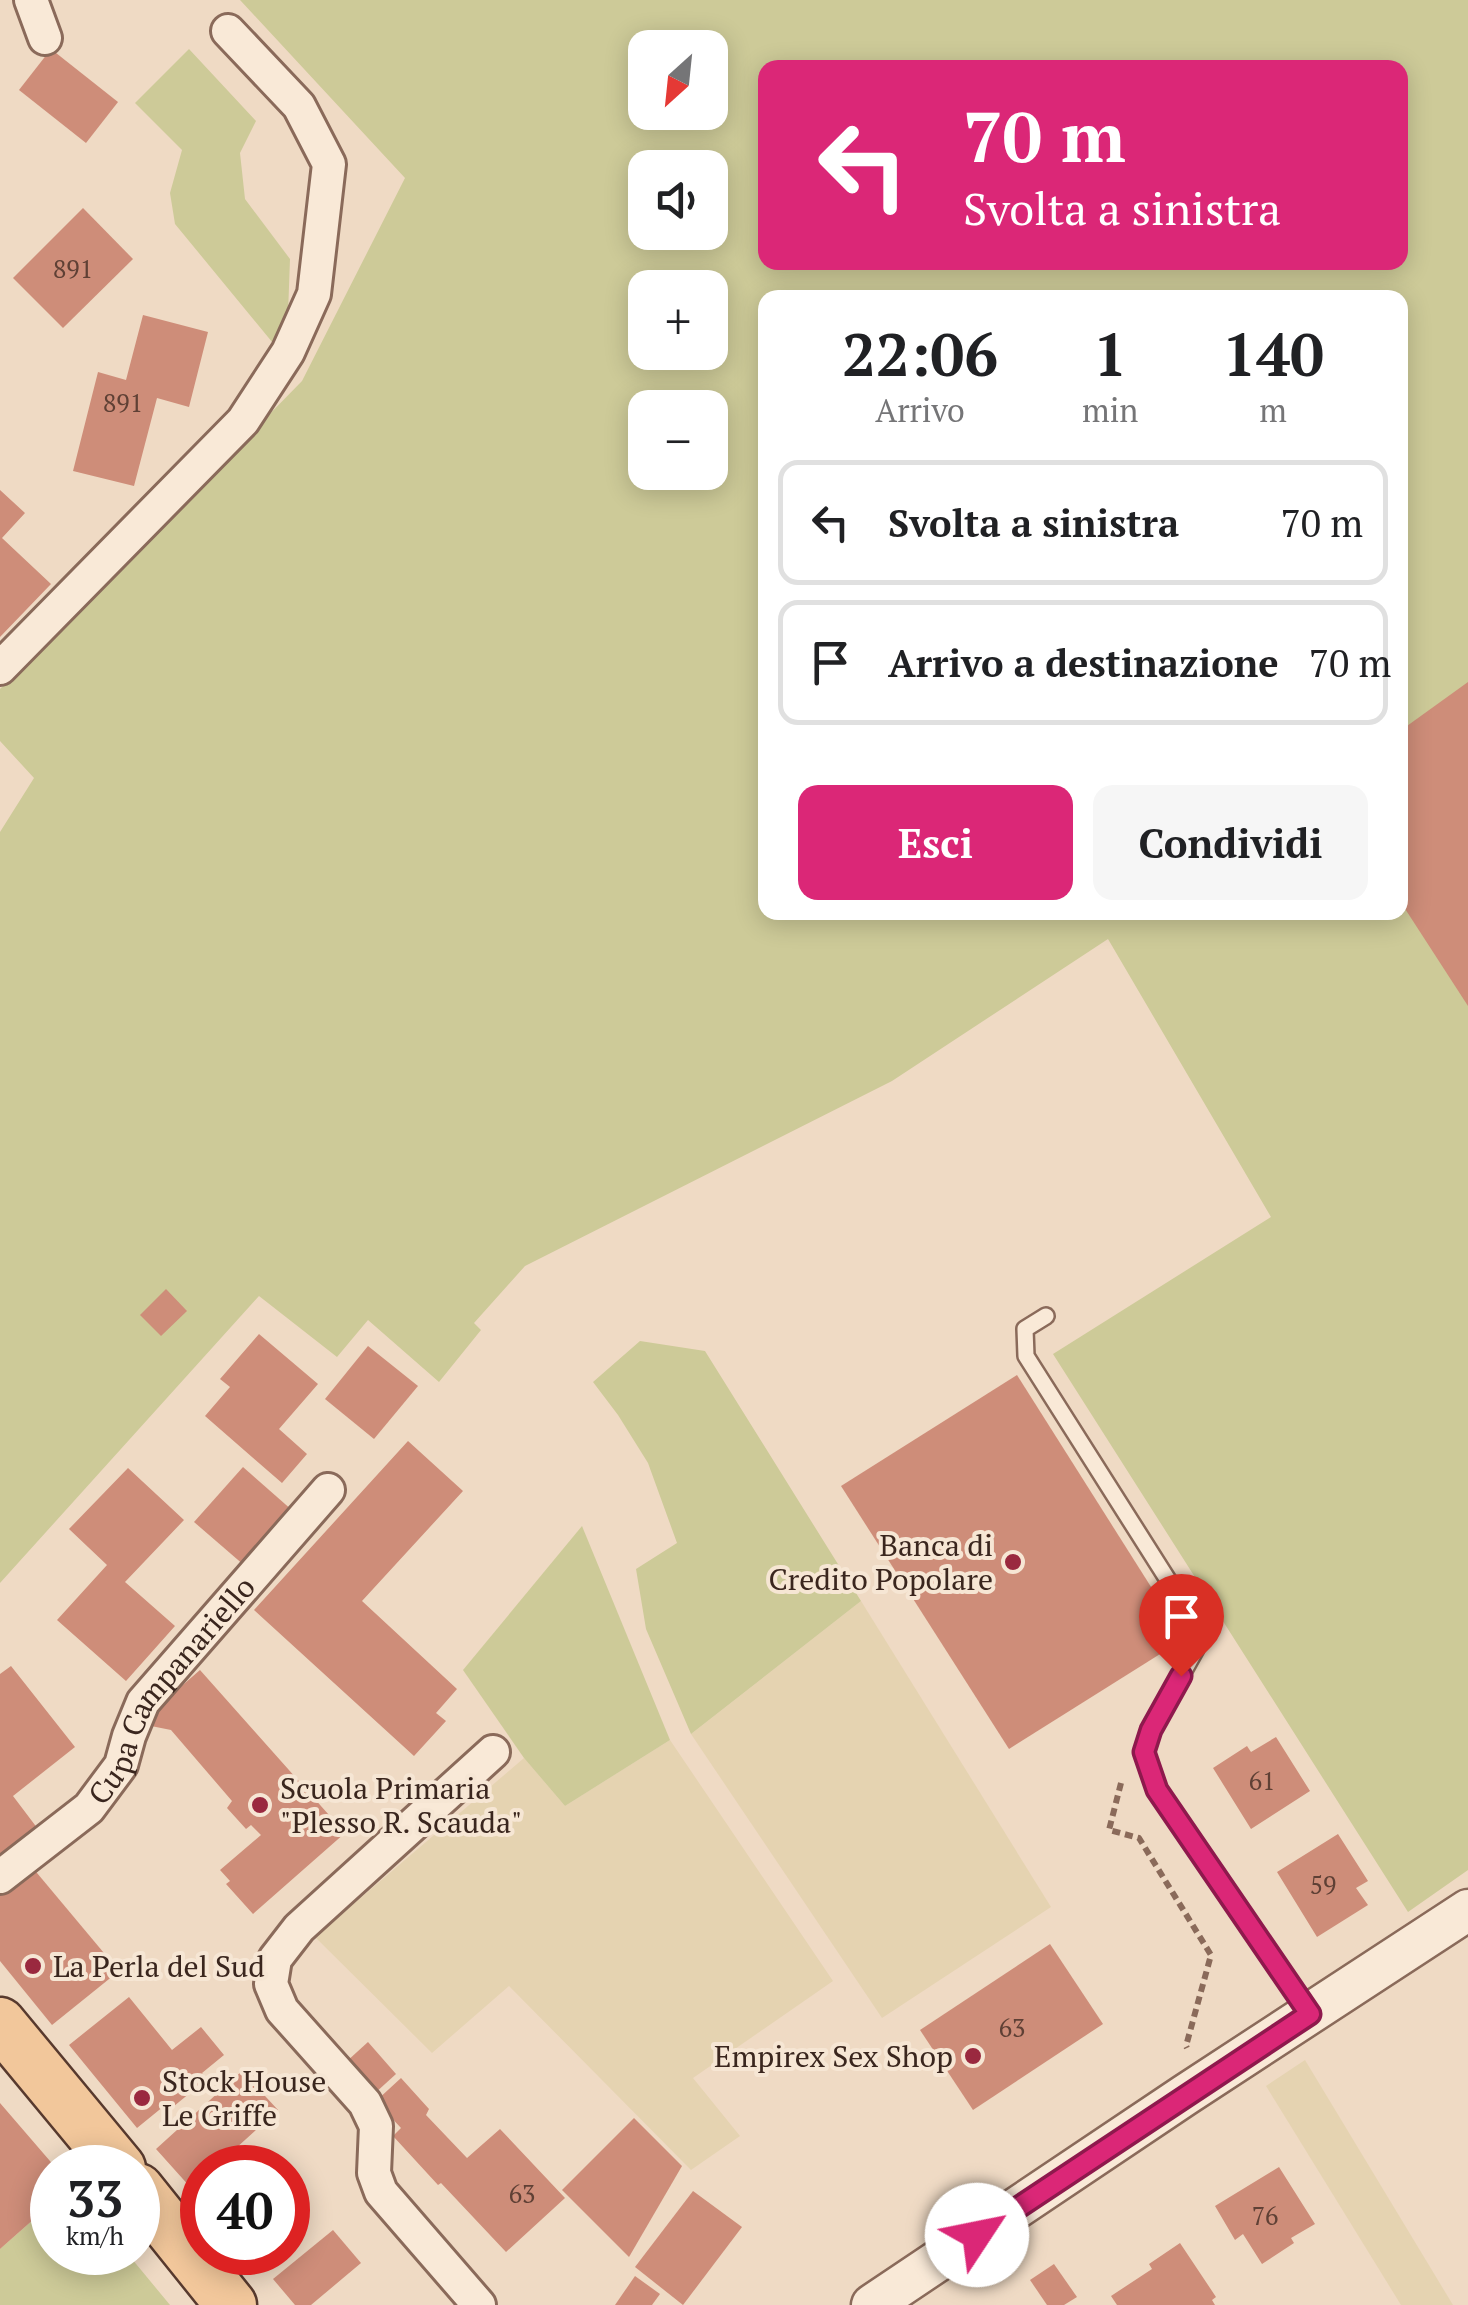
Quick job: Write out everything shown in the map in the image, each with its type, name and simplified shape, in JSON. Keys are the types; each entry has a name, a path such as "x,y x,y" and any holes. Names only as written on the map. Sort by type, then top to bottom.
{"main road":[{"path":"0,2022 101,2145"},
{"path":"160,2216 231,2305"}],"street":[{"path":"31,0 44,38"},
{"path":"0,668 243,421 288,352 314,294 328,164 299,106 228,31"},
{"name":"Cupa Campanariello","path":"0,1877 89,1808 121,1765 144,1702 328,1490"},
{"path":"479,2305 381,2192 374,2173 376,2126 365,2103 282,2010 270,1984 275,1959 298,1928 493,1752"},
{"path":"872,2305 1468,1910"}],"lane":[{"path":"1046,1316 1025,1329 1026,1356 1194,1621 1196,1649 1151,1730 1144,1752 1157,1790 1310,2014"}],"path":[{"path":"1121,1783 1109,1830 1138,1838 1211,1955 1186,2046 1193,2058"}],"shaded area":[{"path":"240,0 1468,0 1468,1870 1408,1912 1053,1354 1271,1217 1108,939 892,1081 525,1266 474,1323 481,1330 439,1382 368,1320 337,1357 259,1296 0,1583 0,832 34,778 0,741 0,689 302,381 405,178"},
{"path":"189,49 256,121 240,153 245,199 290,259 288,314 277,348 175,224 170,193 182,150 135,103"},
{"path":"640,1341 705,1351 861,1601 691,1734 646,1629 636,1569 677,1543 648,1463 593,1382"},
{"path":"582,1526 670,1740 565,1806 524,1758 463,1670"},
{"path":"861,1601 1051,1907 882,2018 691,1734"},
{"path":"670,1740 833,1981 693,2078 740,2136 691,2170 509,1986 432,2053 315,1937 524,1758 565,1806"},
{"path":"1305,2060 1453,2305 1401,2305 1266,2086"},
{"path":"30,2222 30,2275 145,2275 170,2305 0,2305 0,2249"}],"building":[{"path":"51,49 118,102 86,143 19,90"},
{"path":"83,208 133,259 63,328 13,278"},
{"path":"143,315 208,332 189,407 157,398 134,486 73,471 98,372 126,380"},
{"path":"0,490 25,513 2,538 51,584 0,637"},
{"path":"1468,682 1468,1006 1408,913 1408,725"},
{"path":"166,1289 187,1311 161,1336 140,1315"},
{"path":"259,1334 318,1384 279,1429 307,1454 282,1483 205,1416 230,1387 220,1379"},
{"path":"368,1346 418,1386 374,1439 325,1399"},
{"name":"Banca di Credito Popolare","path":"1017,1375 1184,1639 1009,1749 841,1486"},
{"path":"408,1441 463,1491 362,1601 457,1689 436,1713 446,1721 414,1756 254,1610"},
{"path":"243,1467 293,1511 245,1566 194,1522"},
{"path":"128,1468 184,1520 125,1582 175,1626 126,1681 57,1620 107,1565 69,1529"},
{"path":"11,1666 75,1747 13,1796 41,1833 0,1865 0,1674"},
{"path":"200,1670 345,1833 253,1914 226,1884 230,1881 220,1870 261,1835 251,1825 246,1829 227,1808 232,1801 171,1730 151,1726 154,1710"},
{"path":"1276,1737 1310,1791 1251,1829 1213,1768 1247,1746 1251,1752"},
{"path":"1338,1834 1368,1881 1356,1888 1368,1905 1317,1937 1277,1872"},
{"path":"32,1867 119,1971 52,2025 0,1961 0,1894"},
{"path":"1050,1944 1103,2024 973,2110 920,2030"},
{"path":"129,1997 172,2050 201,2027 224,2055 202,2073 207,2079 168,2111 164,2106 137,2128 69,2045"},
{"path":"368,2042 396,2074 374,2094 346,2062"},
{"path":"242,2071 278,2110 239,2145 180,2145 180,2176 160,2153 160,2145"},
{"path":"401,2078 429,2109 426,2115 467,2158 500,2129 565,2198 506,2252 393,2136 401,2128 376,2101"},
{"path":"0,2103 36,2145 30,2145 30,2222 0,2249"},
{"path":"634,2118 682,2166 629,2257 562,2190"},
{"path":"1279,2167 1315,2224 1291,2238 1294,2243 1262,2264 1243,2234 1235,2240 1215,2206"},
{"path":"693,2191 742,2227 683,2305 635,2267"},
{"path":"333,2230 361,2263 311,2305 295,2305 273,2279 278,2275 310,2275 310,2249"},
{"path":"1180,2243 1216,2297 1212,2300 1215,2305 1117,2305 1111,2296 1152,2269 1149,2264"},
{"path":"1054,2264 1077,2297 1064,2305 1047,2305 1030,2280"},
{"path":"635,2276 660,2294 652,2305 615,2305"}],"place":[{"name":"Banca di Credito Popolare","path":"1013,1562"},
{"name":"Scuola Primaria \"Plesso R. Scauda\"","path":"260,1805"},
{"name":"La Perla del Sud","path":"33,1966"},
{"name":"Empirex Sex Shop","path":"973,2056"},
{"name":"Stock House Le Griffe","path":"142,2098"}],"route":[{"path":"977,2235 1310,2014 1157,1790 1144,1752 1151,1730 1181,1676"}]}
